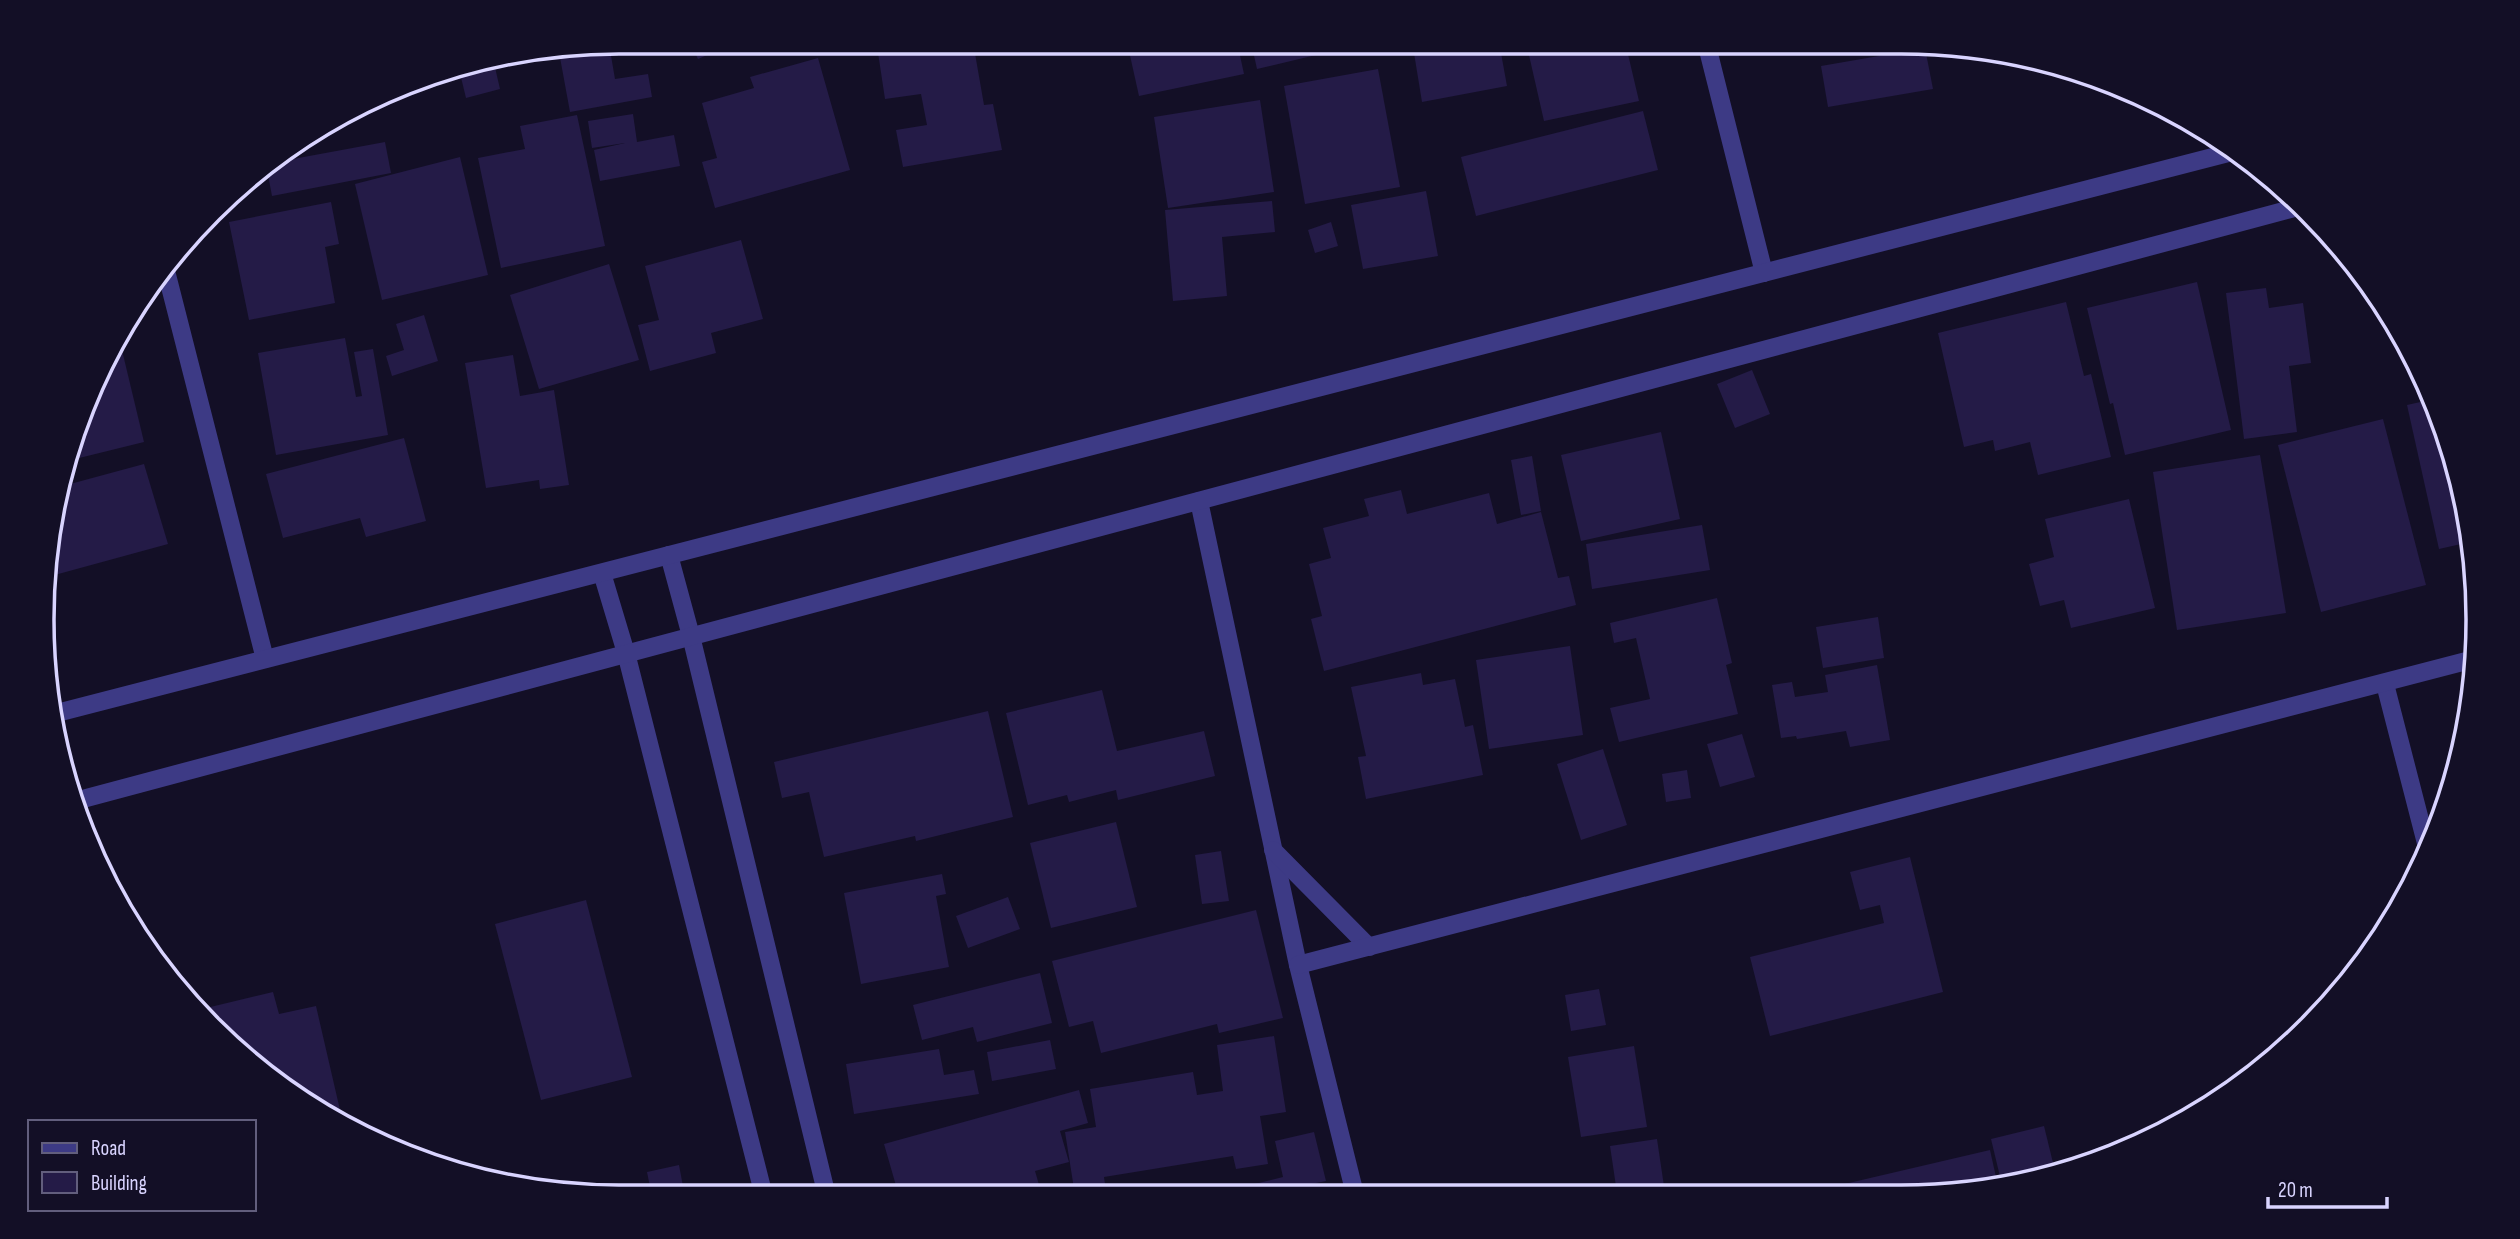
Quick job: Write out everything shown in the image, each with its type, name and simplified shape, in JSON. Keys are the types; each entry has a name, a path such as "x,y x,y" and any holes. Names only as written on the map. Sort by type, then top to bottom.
{"street":[{"path":"1709,54 1764,273"},
{"path":"62,712 2222,155"},
{"path":"83,799 2289,210"},
{"path":"168,279 265,659"},
{"path":"1199,501 1298,965 1353,1185"},
{"path":"670,555 824,1185"},
{"path":"603,573 626,653 761,1185"},
{"path":"1298,965 2464,662"},
{"path":"2385,684 2424,834"},
{"path":"1273,849 1369,947"}],"building":[{"path":"611,54 615,79 648,74 652,97 570,112 560,57"},
{"path":"696,54 710,54 698,59"},
{"path":"878,54 975,54 984,105 993,104 1002,150 903,167 896,130 927,125 921,94 885,99"},
{"path":"1130,54 1240,54 1244,74 1139,96"},
{"path":"1254,54 1320,54 1257,69"},
{"path":"1414,54 1501,54 1507,86 1422,102"},
{"path":"1529,54 1628,54 1639,101 1544,121"},
{"path":"1890,54 1926,55 1933,89 1828,107 1821,66"},
{"path":"818,58 850,170 715,208 702,162 717,158 702,103 754,88 750,77"},
{"path":"495,68 500,89 466,98 461,77"},
{"path":"1378,69 1400,187 1305,204 1284,86"},
{"path":"1260,100 1274,192 1168,208 1154,117"},
{"path":"1643,111 1658,170 1476,216 1461,157"},
{"path":"633,114 637,142 674,135 680,166 600,181 594,150 625,143 592,148 588,121"},
{"path":"577,115 605,246 501,268 478,158 525,149 520,126"},
{"path":"385,142 391,173 272,196 268,177 292,159"},
{"path":"460,157 488,275 382,300 355,184"},
{"path":"1426,191 1438,256 1363,269 1351,205"},
{"path":"1272,201 1275,232 1222,237 1227,296 1173,301 1165,210"},
{"path":"331,202 339,244 325,247 335,303 249,320 229,222"},
{"path":"1331,222 1338,246 1315,253 1308,230"},
{"path":"741,240 763,319 711,333 716,353 650,371 638,325 659,320 645,266"},
{"path":"609,264 639,360 539,389 510,295"},
{"path":"2197,282 2231,430 2125,455 2087,308"},
{"path":"2266,288 2269,308 2303,303 2311,363 2289,366 2297,432 2244,439 2226,293"},
{"path":"2066,302 2084,376 2091,374 2111,457 2038,475 2030,442 1995,451 1993,440 1964,447 1938,333"},
{"path":"424,315 438,361 392,376 386,356 404,350 396,324"},
{"path":"345,338 356,397 362,396 354,352 373,349 388,435 276,455 258,353"},
{"path":"122,351 144,442 78,458 97,403"},
{"path":"513,355 520,396 554,390 569,485 540,489 539,480 486,488 465,363"},
{"path":"1752,370 1770,414 1735,428 1717,384"},
{"path":"2423,403 2446,473 2461,544 2439,549 2407,405"},
{"path":"2383,419 2426,585 2321,612 2278,445"},
{"path":"1661,432 1680,519 1581,541 1561,455"},
{"path":"404,438 426,521 366,537 360,518 283,538 266,474"},
{"path":"2260,455 2286,613 2177,630 2153,472"},
{"path":"1532,456 1541,511 1521,515 1511,460"},
{"path":"144,464 168,544 56,575 71,484"},
{"path":"1401,490 1407,514 1489,493 1497,524 1541,512 1558,578 1569,576 1576,605 1324,671 1311,619 1322,616 1309,564 1331,558 1323,528 1369,516 1364,499"},
{"path":"2129,499 2155,608 2071,628 2064,600 2040,606 2029,564 2054,557 2045,519"},
{"path":"1702,525 1710,570 1592,589 1586,544"},
{"path":"1717,598 1732,663 1726,665 1738,714 1619,742 1610,708 1650,699 1636,638 1614,643 1610,623"},
{"path":"1878,617 1884,658 1823,668 1816,627"},
{"path":"1570,646 1583,735 1489,749 1476,660"},
{"path":"1877,665 1890,740 1850,747 1846,731 1797,739 1796,736 1781,738 1772,685 1792,682 1795,697 1828,692 1825,675"},
{"path":"1421,673 1423,685 1455,679 1465,727 1473,725 1483,775 1366,799 1358,757 1366,756 1351,687"},
{"path":"1102,690 1117,751 1204,731 1215,776 1118,800 1116,790 1069,802 1067,795 1028,805 1006,713"},
{"path":"988,711 1013,817 916,841 915,836 824,857 809,792 782,798 774,762"},
{"path":"1742,734 1755,777 1720,787 1707,744"},
{"path":"1603,749 1627,825 1581,840 1557,764"},
{"path":"1687,770 1691,798 1666,802 1662,774"},
{"path":"1116,822 1137,907 1051,928 1030,843"},
{"path":"1221,851 1229,901 1202,904 1195,855"},
{"path":"1910,857 1943,992 1770,1036 1750,957 1884,923 1880,905 1860,910 1850,872"},
{"path":"942,874 946,894 936,896 949,967 861,984 844,893"},
{"path":"1008,897 1020,929 968,948 956,916"},
{"path":"586,900 632,1077 541,1100 495,924"},
{"path":"1256,910 1283,1018 1219,1033 1217,1024 1101,1053 1093,1021 1069,1027 1052,961"},
{"path":"1040,973 1052,1023 977,1042 973,1027 922,1040 913,1005"},
{"path":"1599,989 1606,1025 1571,1031 1565,995"},
{"path":"273,992 279,1014 316,1006 340,1111 275,1068 209,1007"},
{"path":"1274,1036 1286,1112 1260,1116 1268,1164 1236,1169 1233,1156 1104,1177 1105,1185 1073,1185 1065,1132 1096,1127 1090,1089 1193,1072 1197,1095 1223,1091 1217,1045"},
{"path":"1050,1040 1056,1069 992,1081 987,1052"},
{"path":"1634,1046 1647,1127 1581,1137 1568,1057"},
{"path":"939,1049 944,1075 974,1070 979,1094 854,1114 846,1064"},
{"path":"1079,1090 1088,1123 1060,1131 1069,1162 1035,1171 1039,1185 896,1185 884,1144"},
{"path":"2044,1126 2053,1163 2000,1176 1991,1139"},
{"path":"1314,1132 1326,1181 1307,1185 1251,1185 1283,1177 1275,1141"},
{"path":"1657,1139 1664,1185 1616,1185 1610,1146"},
{"path":"1990,1150 1996,1176 1937,1184 1840,1185"},
{"path":"679,1165 683,1185 650,1185 647,1172"}]}
